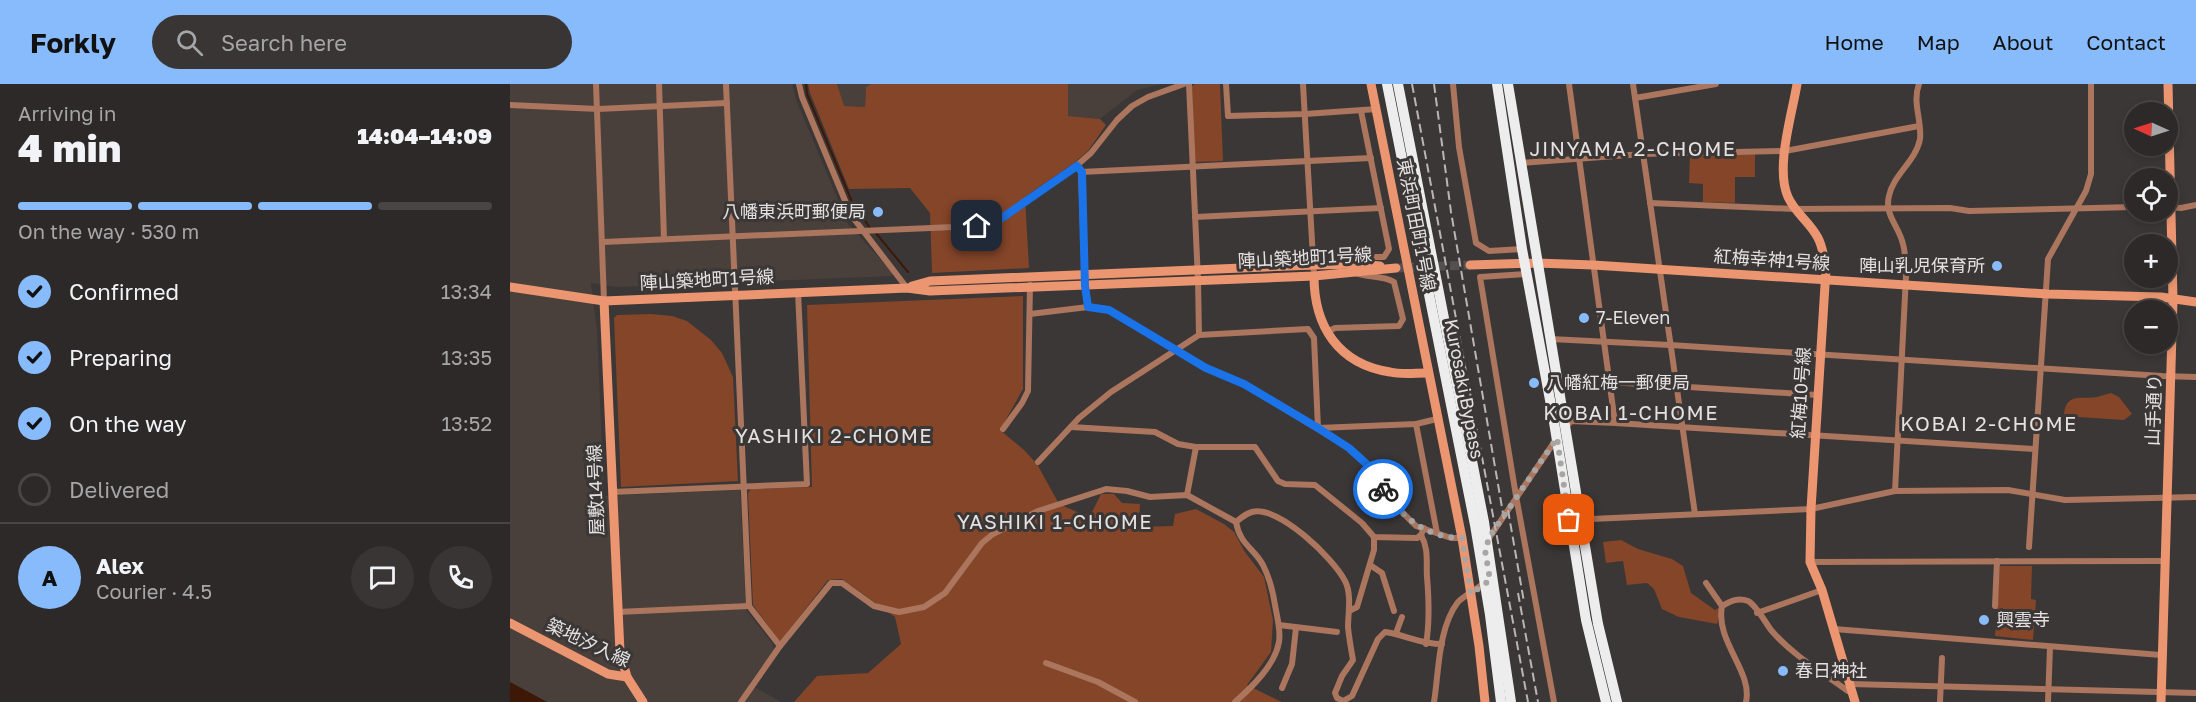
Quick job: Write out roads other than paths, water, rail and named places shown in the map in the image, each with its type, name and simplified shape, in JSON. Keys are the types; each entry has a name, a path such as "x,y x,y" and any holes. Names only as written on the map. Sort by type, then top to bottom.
{"highway":[{"name":"Kurosaki Bypass","path":"1387,84 1475,525 1501,702"},
{"name":"Kurosaki Bypass","path":"1398,84 1484,522 1511,702"},
{"path":"1497,84 1522,249 1557,438 1617,702"},
{"path":"1508,84 1565,428 1586,620 1606,702"}],"street":[{"path":"596,84 604,301"},
{"path":"659,84 664,239"},
{"path":"726,84 749,606 780,646"},
{"path":"799,84 802,97 851,215 905,282 907,288"},
{"path":"603,242 865,232 977,226 996,222 1079,169 1117,120 1132,106 1148,97 1184,84"},
{"path":"1189,84 1199,335"},
{"path":"1226,84 1228,116 1377,109"},
{"path":"1303,84 1309,162 1314,294 1318,312 1327,332 1340,349 1371,368 1391,373 1427,373"},
{"name":"東浜町田町1号線","path":"1371,84 1427,373 1462,538 1485,702"},
{"path":"1453,84 1459,147 1476,243 1489,251 1522,249"},
{"path":"1569,84 1615,423"},
{"path":"1633,84 1695,514"},
{"path":"1635,98 1716,84"},
{"name":"紅梅10号線","path":"1797,84 1782,176 1786,195 1794,209 1819,239 1826,269 1815,435 1810,562"},
{"path":"1895,491 1905,285 1903,243 1887,209 1892,185 1916,150 1920,139 1916,92 1919,84"},
{"path":"2029,547 2048,259 2078,208 2091,174 2091,84"},
{"name":"山手通り","path":"2168,84 2169,168"},
{"path":"510,105 598,109 726,103"},
{"path":"1327,332 1335,328 1399,326 1403,319 1394,282 1390,279 1365,277 1357,268 1366,258 1384,257 1389,249 1361,111"},
{"path":"1520,163 1643,154 1785,151 1919,126"},
{"path":"1079,169 1193,167 1371,158"},
{"path":"1079,169 1088,307"},
{"path":"1650,203 1794,209 1950,208 1969,211 2124,207"},
{"path":"2178,206 2196,205"},
{"path":"1195,217 1381,208"},
{"name":"山手通り","path":"2171,222 2174,300"},
{"name":"紅梅幸神1号線","path":"1526,269 1537,263 1593,265 2047,294 2161,297 2174,300"},
{"name":"陣山築地町1号線","path":"510,287 604,301 907,288 930,281 1030,283 1198,275 1314,265 1357,268"},
{"path":"1470,265 1526,269"},
{"name":"陣山築地町1号線","path":"1198,275 1314,276 1357,268"},
{"path":"1526,269 1480,277 1516,496 1554,702"},
{"path":"1003,429 1028,391 1030,283"},
{"path":"612,492 807,484 798,292"},
{"name":"紅梅幸神1号線","path":"2178,300 2196,302"},
{"name":"屋敷14号線","path":"604,301 617,612 620,652 627,677"},
{"path":"1030,314 1088,307 1109,310 1206,368 1244,384 1349,448 1371,468 1392,502 1423,532 1427,545 1430,595 1426,644"},
{"path":"1038,462 1079,418 1111,392 1199,335 1308,329 1314,338 1318,428"},
{"path":"1550,339 2162,376 2196,376"},
{"name":"山手通り","path":"2161,702 2166,498 2173,354"},
{"path":"1609,382 1818,395"},
{"path":"1318,428 1416,424 1437,420"},
{"path":"1434,702 1448,621 1459,600 1490,580 1486,543 1516,496 1571,421 2035,449"},
{"path":"1416,424 1437,533"},
{"path":"1071,428 1155,432 1178,444 1196,447 1255,447 1278,481 1285,484 1315,485 1362,523 1374,537 1374,550 1357,607 1349,611"},
{"path":"1187,495 1196,447"},
{"path":"741,702 780,646 831,583 842,583 874,606 899,612 924,607 945,593 982,543 993,534 1038,511 1106,489 1150,497 1187,495 1236,522"},
{"path":"1575,519 1811,509 1895,491 1983,489 2065,500 2196,497"},
{"path":"1236,522 1253,511 1270,514 1306,535 1346,582 1348,627 1353,660 1342,676 1335,693 1337,698 1343,701 1352,696 1378,639 1385,632 1396,633 1426,644 1443,644"},
{"path":"1235,702 1248,691 1268,665 1279,643 1273,592 1262,563 1238,534 1236,522"},
{"path":"1374,537 1417,538 1423,532 1462,538"},
{"path":"1995,606 1997,561"},
{"path":"1855,702 1822,590 1810,562 2165,561"},
{"path":"1370,565 1382,573 1394,611"},
{"path":"1706,583 1722,606 1720,617 1722,628 1746,685 1746,702"},
{"path":"1757,613 1822,590"},
{"path":"1722,606 1733,600 1745,600 1754,605 1757,613 1789,648 1848,691 1851,686"},
{"path":"617,612 749,606"},
{"path":"1396,633 1402,617"},
{"name":"築地汐入線","path":"510,623 608,674 627,677 643,702"},
{"path":"1278,625 1337,632"},
{"path":"1282,688 1292,664 1296,628"},
{"path":"1834,629 2162,655"},
{"path":"2049,702 2050,647"},
{"path":"1940,702 1942,658"},
{"path":"1046,663 1098,682 1135,702"},
{"path":"1851,686 1940,685 2196,693"}],"waterway":[{"path":"806,84 807,94 852,202 870,228"},
{"path":"875,232 908,272"}],"tunnel":[{"path":"1396,268 1470,265"}],"railway":[{"path":"1412,84 1528,702"},
{"path":"1434,84 1451,212 1504,519"},
{"path":"1508,510 1524,602"},
{"path":"1518,593 1538,702"}],"place":[{"name":"八幡東浜町郵便局","path":"878,212"},
{"name":"陣山乳児保育所","path":"1997,266"},
{"name":"7-Eleven","path":"1584,318"},
{"name":"八幡紅梅一郵便局","path":"1534,383"},
{"name":"興雲寺","path":"1984,620"},
{"name":"春日神社","path":"1783,671"}],"district":[{"name":"JINYAMA 2-CHOME","path":"1633,149"},
{"name":"KOBAI 1-CHOME","path":"1631,413"},
{"name":"KOBAI 2-CHOME","path":"1989,424"},
{"name":"YASHIKI 2-CHOME","path":"834,436"},
{"name":"YASHIKI 1-CHOME","path":"1055,522"}]}
